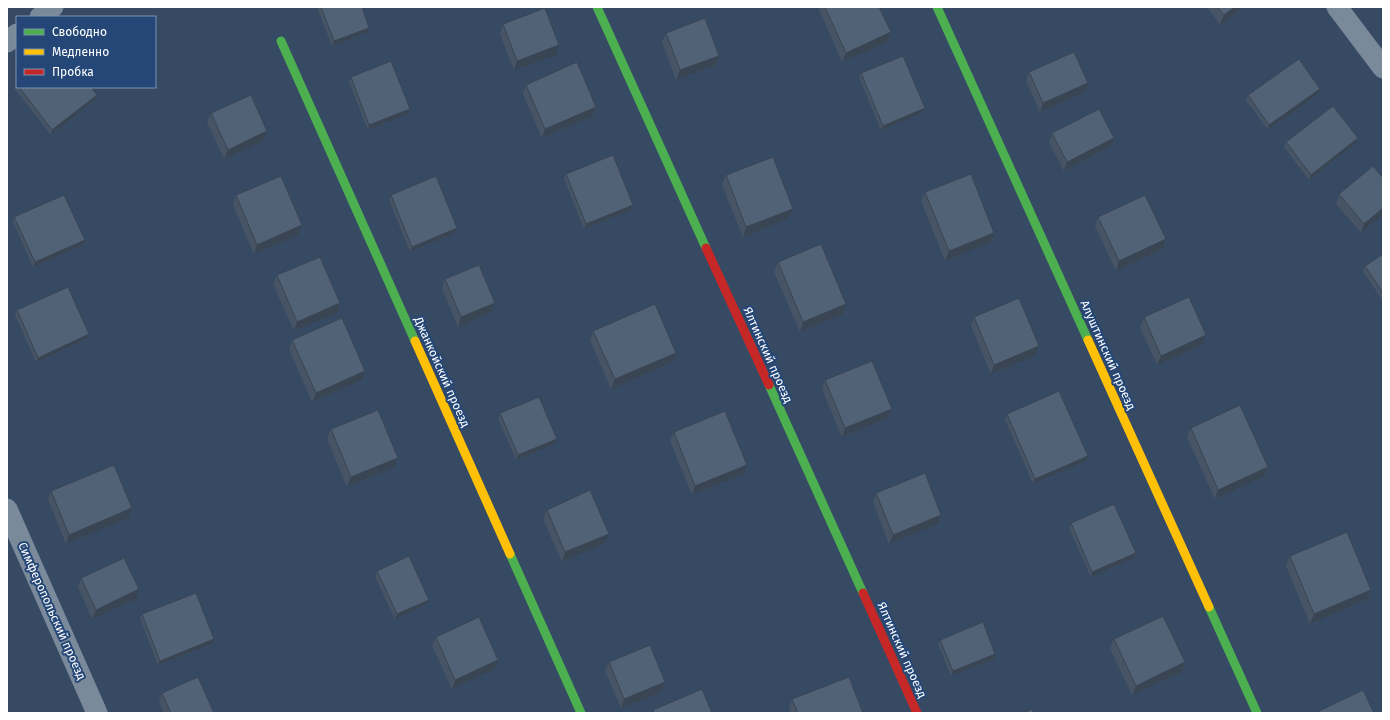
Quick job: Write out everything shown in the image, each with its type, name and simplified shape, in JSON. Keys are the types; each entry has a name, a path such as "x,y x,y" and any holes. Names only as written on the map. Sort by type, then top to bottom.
{"street":[{"path":"41,16 53,7"},
{"name":"Ялтинский проезд","path":"597,7 917,713"},
{"name":"Алуштинский проезд","path":"937,7 1257,713"},
{"path":"1337,7 1383,68"},
{"path":"7,42 16,35"},
{"name":"Джанкойский проезд","path":"282,41 580,713"},
{"name":"Симферопольский проезд","path":"7,509 97,713"}],"building":[{"path":"321,7 362,7 369,28 334,41"},
{"path":"825,7 879,7 891,32 846,53"},
{"path":"1217,7 1235,7 1224,15"},
{"path":"545,8 559,45 517,61 503,24"},
{"path":"705,18 719,56 680,70 666,33"},
{"path":"1074,52 1088,83 1043,103 1029,72"},
{"path":"903,56 925,108 883,126 861,73"},
{"path":"1299,59 1320,89 1269,125 1248,95"},
{"path":"391,61 410,109 369,125 351,77"},
{"path":"577,62 596,107 545,129 526,85"},
{"path":"20,88 92,88 97,95 52,130"},
{"path":"251,95 267,131 228,150 211,113"},
{"path":"1333,106 1358,138 1311,175 1286,142"},
{"path":"1099,109 1114,138 1067,162 1052,133"},
{"path":"613,155 633,205 586,224 566,174"},
{"path":"773,157 793,209 746,227 726,175"},
{"path":"1373,166 1383,178 1383,208 1364,224 1339,194"},
{"path":"971,174 994,233 949,251 925,192"},
{"path":"281,176 302,225 257,245 236,195"},
{"path":"436,176 457,228 412,247 391,195"},
{"path":"64,195 85,240 35,262 14,217"},
{"path":"1145,195 1166,239 1119,261 1098,217"},
{"path":"821,244 846,304 803,322 778,262"},
{"path":"1383,254 1383,293 1365,266"},
{"path":"320,257 340,303 297,322 277,275"},
{"path":"479,265 495,303 461,317 445,279"},
{"path":"68,287 89,334 38,358 17,310"},
{"path":"1189,297 1206,335 1161,356 1144,317"},
{"path":"1019,298 1039,346 994,365 974,317"},
{"path":"655,304 676,353 615,379 593,331"},
{"path":"342,318 365,371 316,393 292,340"},
{"path":"872,361 892,409 845,428 825,380"},
{"path":"1059,391 1088,456 1035,479 1007,414"},
{"path":"539,397 557,439 518,455 500,413"},
{"path":"1240,405 1268,467 1218,490 1191,428"},
{"path":"378,410 398,458 351,477 331,429"},
{"path":"725,411 747,465 695,486 674,432"},
{"path":"114,465 132,508 69,535 51,491"},
{"path":"925,473 941,515 893,535 876,493"},
{"path":"590,490 609,534 565,552 547,510"},
{"path":"1114,504 1136,553 1092,572 1071,523"},
{"path":"1347,532 1371,590 1314,614 1290,556"},
{"path":"409,556 429,600 397,614 377,571"},
{"path":"124,558 139,589 96,610 81,578"},
{"path":"196,593 214,639 160,661 142,614"},
{"path":"1163,616 1185,662 1136,686 1114,639"},
{"path":"479,617 498,660 455,680 436,637"},
{"path":"983,622 995,654 953,671 940,640"},
{"path":"650,645 665,682 624,699 609,662"},
{"path":"198,677 214,713 171,713 162,693"},
{"path":"849,677 863,713 798,713 792,699"},
{"path":"702,689 712,713 654,713 653,710"},
{"path":"1363,690 1374,713 1315,713"},
{"path":"1032,709 1034,713 1023,713"}],"traffic: fast":[{"path":"597,7 706,248"},
{"path":"937,7 1088,340"},
{"path":"281,41 415,341"},
{"path":"769,385 863,593"},
{"path":"510,554 581,713"},
{"path":"1209,607 1257,713"}],"traffic: slow":[{"path":"1088,340 1209,607"},
{"path":"415,341 510,554"}],"traffic: jam":[{"path":"706,248 769,385"},
{"path":"863,593 917,713"}]}
